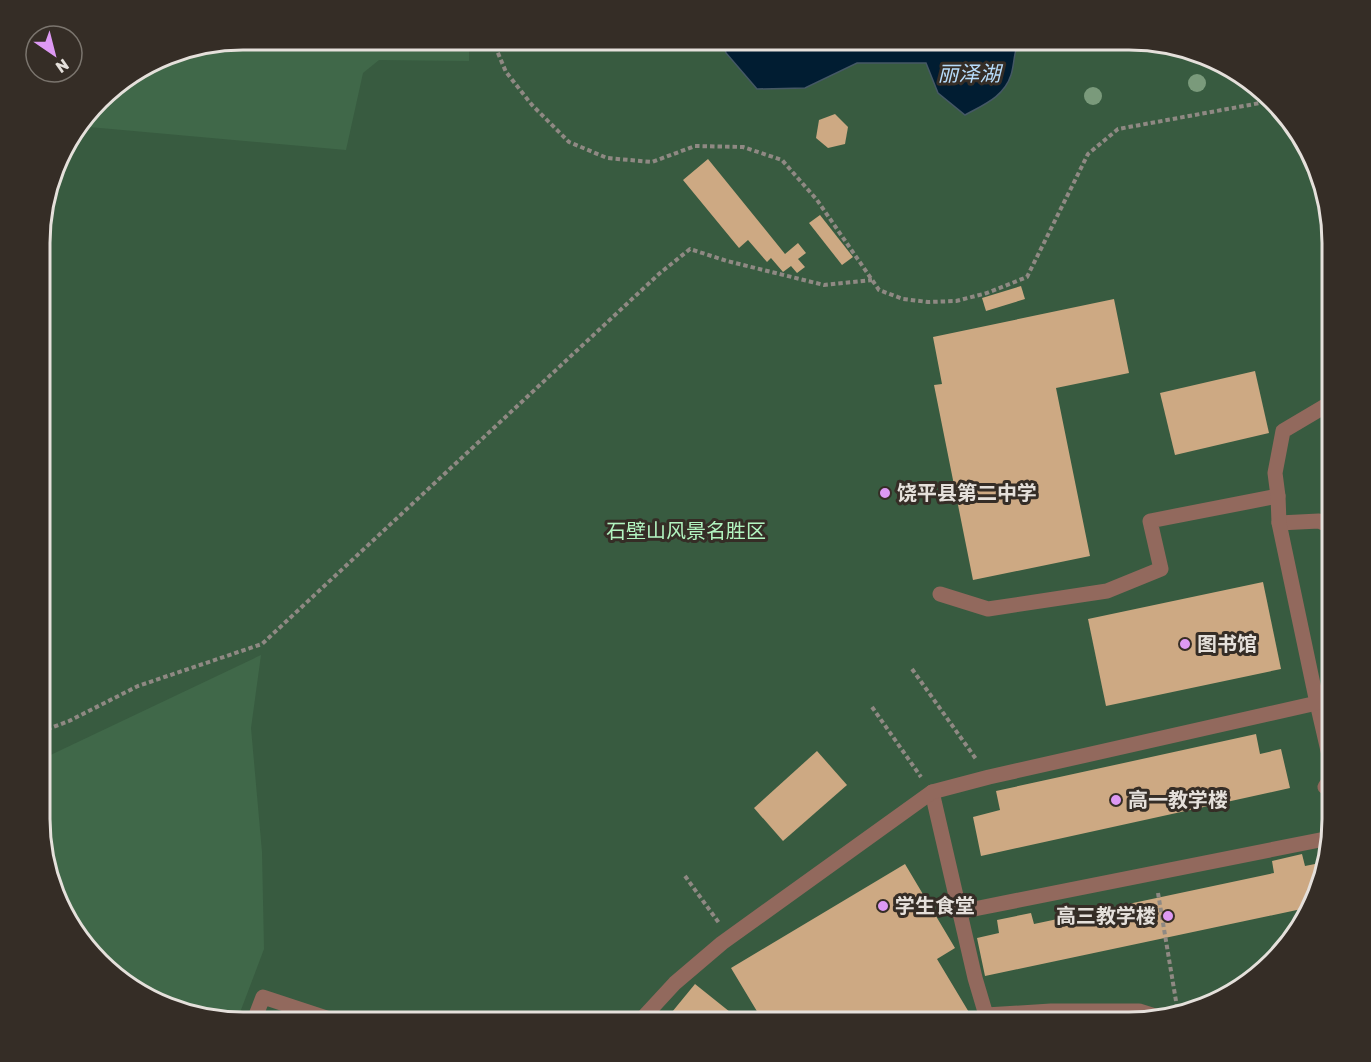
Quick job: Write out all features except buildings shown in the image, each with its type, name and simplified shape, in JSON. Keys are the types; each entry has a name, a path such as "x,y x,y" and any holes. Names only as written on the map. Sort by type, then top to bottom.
{"lane":[{"path":"1321,712 1317,704 1279,523 1275,474 1283,431 1322,408"},
{"path":"940,594 988,609 1107,591 1161,569 1150,521 1278,496"},
{"path":"1279,523 1322,522"},
{"path":"648,1012 675,983 729,938 932,792 989,777 1317,704"},
{"path":"932,792 980,1012"},
{"path":"959,912 1320,840"},
{"path":"257,1012 263,997 309,1012"},
{"path":"1042,1012 1142,1012"}],"path":[{"path":"497,50 506,72 532,105 569,142 607,158 652,162 695,146 744,147 782,160 817,200 879,290 903,299 928,303 956,302 1028,277 1088,154 1118,129 1262,103"},
{"path":"50,728 138,686 262,644 660,273 690,249 727,261 824,285 872,280"},
{"path":"912,669 989,777"},
{"path":"872,706 932,792"},
{"path":"1155,872 1177,1006"},
{"path":"685,876 729,938"}],"green space":[{"path":"242,50 469,50 469,61 379,60 363,73 346,150 88,127 115,97 135,82 157,69 192,56 217,51"},
{"name":"石壁山风景名胜区","path":"1141,50 1179,56 1203,64 1225,75 1256,97 1282,125 1307,168 1318,205 1322,242 1321,832 1318,857 1307,894 1296,916 1274,947 1246,973 1203,998 1166,1009 1141,1012 230,1012 205,1009 168,998 146,987 115,965 89,937 69,905 56,870 50,832 51,217 60,180 69,157 89,125 115,97 157,69 192,56 217,51"},
{"path":"261,655 251,728 262,852 264,949 240,1012 205,1009 168,998 146,987 115,965 89,937 64,894 53,857 50,832 50,755"}],"water":[{"name":"丽泽湖","path":"725,50 1016,50 1008,83 992,100 965,115 938,93 926,63 857,63 805,88 757,89"}],"place":[{"name":"饶平县第二中学","path":"885,493"},
{"name":"图书馆","path":"1185,644"},
{"name":"高一教学楼","path":"1116,800"},
{"name":"学生食堂","path":"883,906"},
{"name":"高三教学楼","path":"1168,916"}]}
